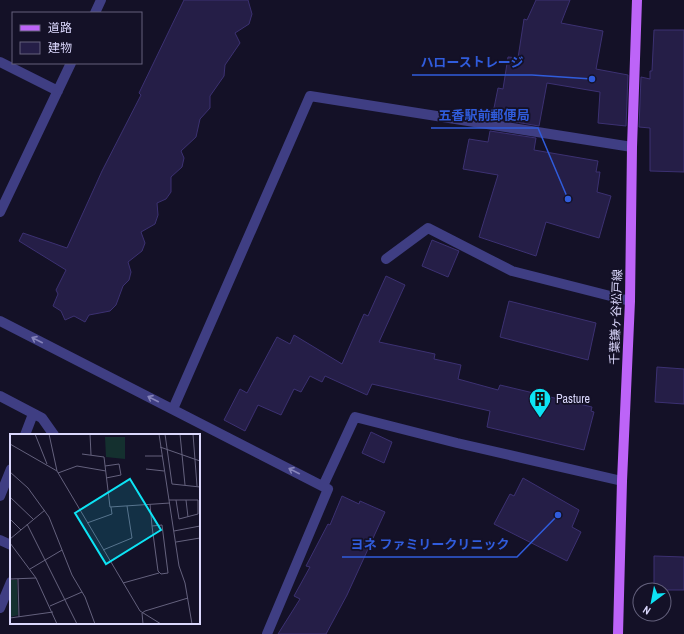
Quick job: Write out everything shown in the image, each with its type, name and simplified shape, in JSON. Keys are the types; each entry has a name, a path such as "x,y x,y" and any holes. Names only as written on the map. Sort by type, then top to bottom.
{"main road":[{"name":"千葉鎌ヶ谷松戸線","path":"618,634 622,481 630,301 632,147 637,0"}],"street":[{"path":"95,12 101,0"},
{"path":"0,62 58,91"},
{"path":"0,212 71,64"},
{"path":"173,409 310,96 632,147"},
{"path":"386,259 428,228 512,271 630,301"},
{"path":"0,321 326,488"},
{"path":"0,396 42,418 53,434"},
{"path":"24,434 33,414"},
{"path":"267,634 355,417 457,443 622,481"},
{"path":"0,496 10,471"},
{"path":"0,540 10,545"},
{"path":"0,608 10,584"}],"building":[{"path":"184,0 248,0 252,14 249,24 235,33 240,43 225,65 224,76 210,96 210,108 200,119 196,137 181,151 184,158 182,167 171,177 171,192 166,199 157,203 158,215 155,224 141,232 145,243 142,251 128,262 131,272 129,280 123,286 116,305 110,311 89,315 85,322 74,316 65,320 61,311 53,306 58,294 56,290 66,270 19,241 23,233 67,248 102,171 141,95 139,93"},
{"path":"536,0 570,0 561,23 603,31 596,69 628,75 626,126 598,123 600,92 547,83 539,126 492,118 498,88 503,89 508,57 518,58 524,19 527,20"},
{"path":"654,30 684,30 684,172 650,171 650,128 639,127 641,77 650,79 650,71 652,71"},
{"path":"490,131 536,138 534,150 598,161 596,172 600,172 597,192 611,196 599,238 546,222 536,256 479,237 498,175 463,169 469,139 488,142"},
{"path":"432,240 459,251 448,277 422,266"},
{"path":"386,276 405,285 379,342 435,354 434,359 461,365 458,379 498,390 500,385 592,407 591,411 594,412 584,450 487,427 490,411 372,384 367,395 325,376 322,382 310,376 301,392 294,389 281,415 258,405 245,431 224,420 240,389 247,393 277,337 290,344 294,335 342,364 364,314 368,316"},
{"path":"509,301 596,323 588,360 500,337"},
{"path":"657,367 684,369 684,404 655,402"},
{"path":"371,432 392,442 384,463 362,453"},
{"path":"523,478 579,510 572,527 581,532 567,561 494,524 510,494 514,496"},
{"path":"342,496 359,504 360,501 385,512 347,595 326,634 278,634 300,599 294,596 310,567 306,566 328,524 330,525"},
{"path":"654,556 684,557 684,590 672,590 672,582 654,582"}],"place":[{"name":"ハローストレージ","path":"592,79"},
{"name":"五香駅前郵便局","path":"568,199"},
{"name":"Pasture","path":"540,418"},
{"name":"ヨネ ファミリークリニック","path":"558,515"}]}
